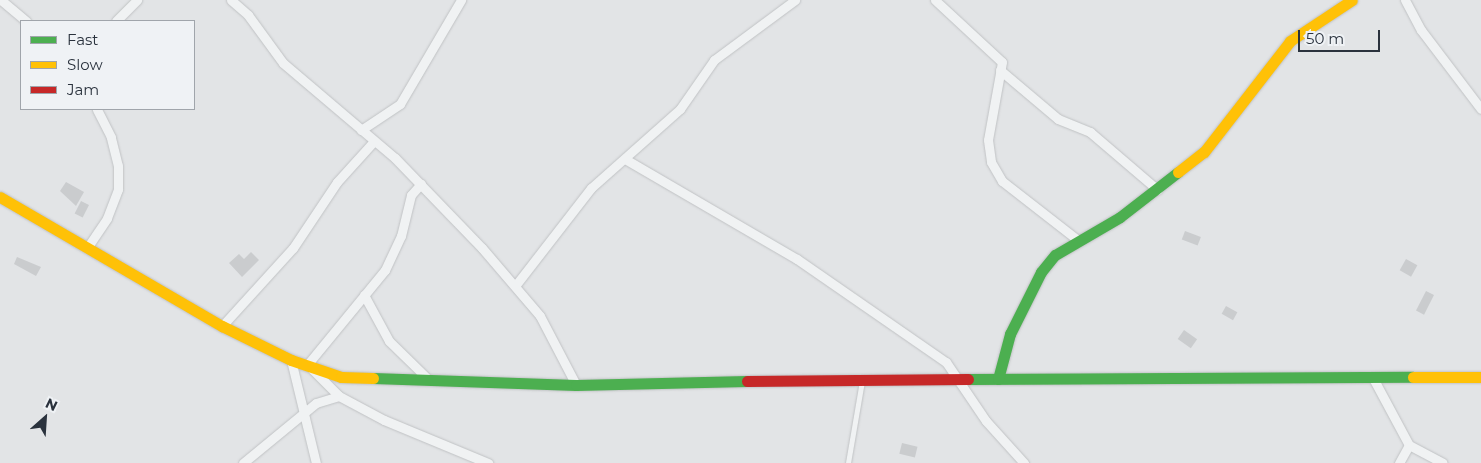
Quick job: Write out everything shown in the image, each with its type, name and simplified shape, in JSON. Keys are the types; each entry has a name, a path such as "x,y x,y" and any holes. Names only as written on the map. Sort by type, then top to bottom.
{"street":[{"path":"1,0 25,20"},
{"path":"117,20 137,0"},
{"path":"231,0 283,63 421,184 515,286 555,341 576,386"},
{"path":"360,130 400,104 461,0"},
{"path":"515,286 591,188 680,109 722,53 795,0"},
{"path":"935,0 1000,57 1000,70 990,116 991,162 1002,181 1021,200 1079,241"},
{"path":"998,379 1010,334 1041,272 1055,255 1158,190 1204,152 1244,95 1290,42 1308,24 1352,0"},
{"path":"1405,0 1421,30 1481,110"},
{"path":"1000,70 1058,119 1090,132 1158,190"},
{"path":"87,248 107,218 118,189 118,166 111,137 98,110"},
{"path":"222,326 293,248 337,182 374,141"},
{"path":"625,159 797,259 946,362 962,380 986,421 1024,463"},
{"path":"309,366 385,270 400,236 411,195 421,184"},
{"path":"0,197 222,326 291,360 341,377 576,386 863,379 1481,377"},
{"path":"364,295 389,341 429,381"},
{"path":"291,360 306,410 316,463"},
{"path":"309,366 339,396 408,433 488,463"},
{"path":"1373,378 1409,445 1442,463"},
{"path":"243,463 306,410 339,396"},
{"path":"1399,463 1409,445"}],"lane":[{"path":"848,463 863,379"}],"building":[{"path":"66,182 84,192 76,206 60,191"},
{"path":"81,201 89,205 83,218 75,213"},
{"path":"1185,231 1201,237 1198,245 1182,239"},
{"path":"251,252 259,260 242,277 229,263 239,254 244,259"},
{"path":"17,257 41,267 36,276 14,264"},
{"path":"1406,259 1417,265 1411,277 1400,270"},
{"path":"1426,291 1434,295 1424,315 1416,311"},
{"path":"1226,306 1237,312 1233,320 1222,314"},
{"path":"1184,330 1197,339 1191,348 1178,339"},
{"path":"902,443 918,447 915,458 899,454"}],"traffic: fast":[{"path":"998,379 1010,334 1041,272 1055,255 1120,217 1178,172"},
{"path":"968,379 1413,377"},
{"path":"373,378 576,385 747,381"}],"traffic: slow":[{"path":"1178,172 1204,152 1290,41 1352,0"},
{"path":"0,197 222,326 291,360 341,377 373,378"},
{"path":"1413,377 1481,377"}],"traffic: jam":[{"path":"747,381 968,379"}]}
